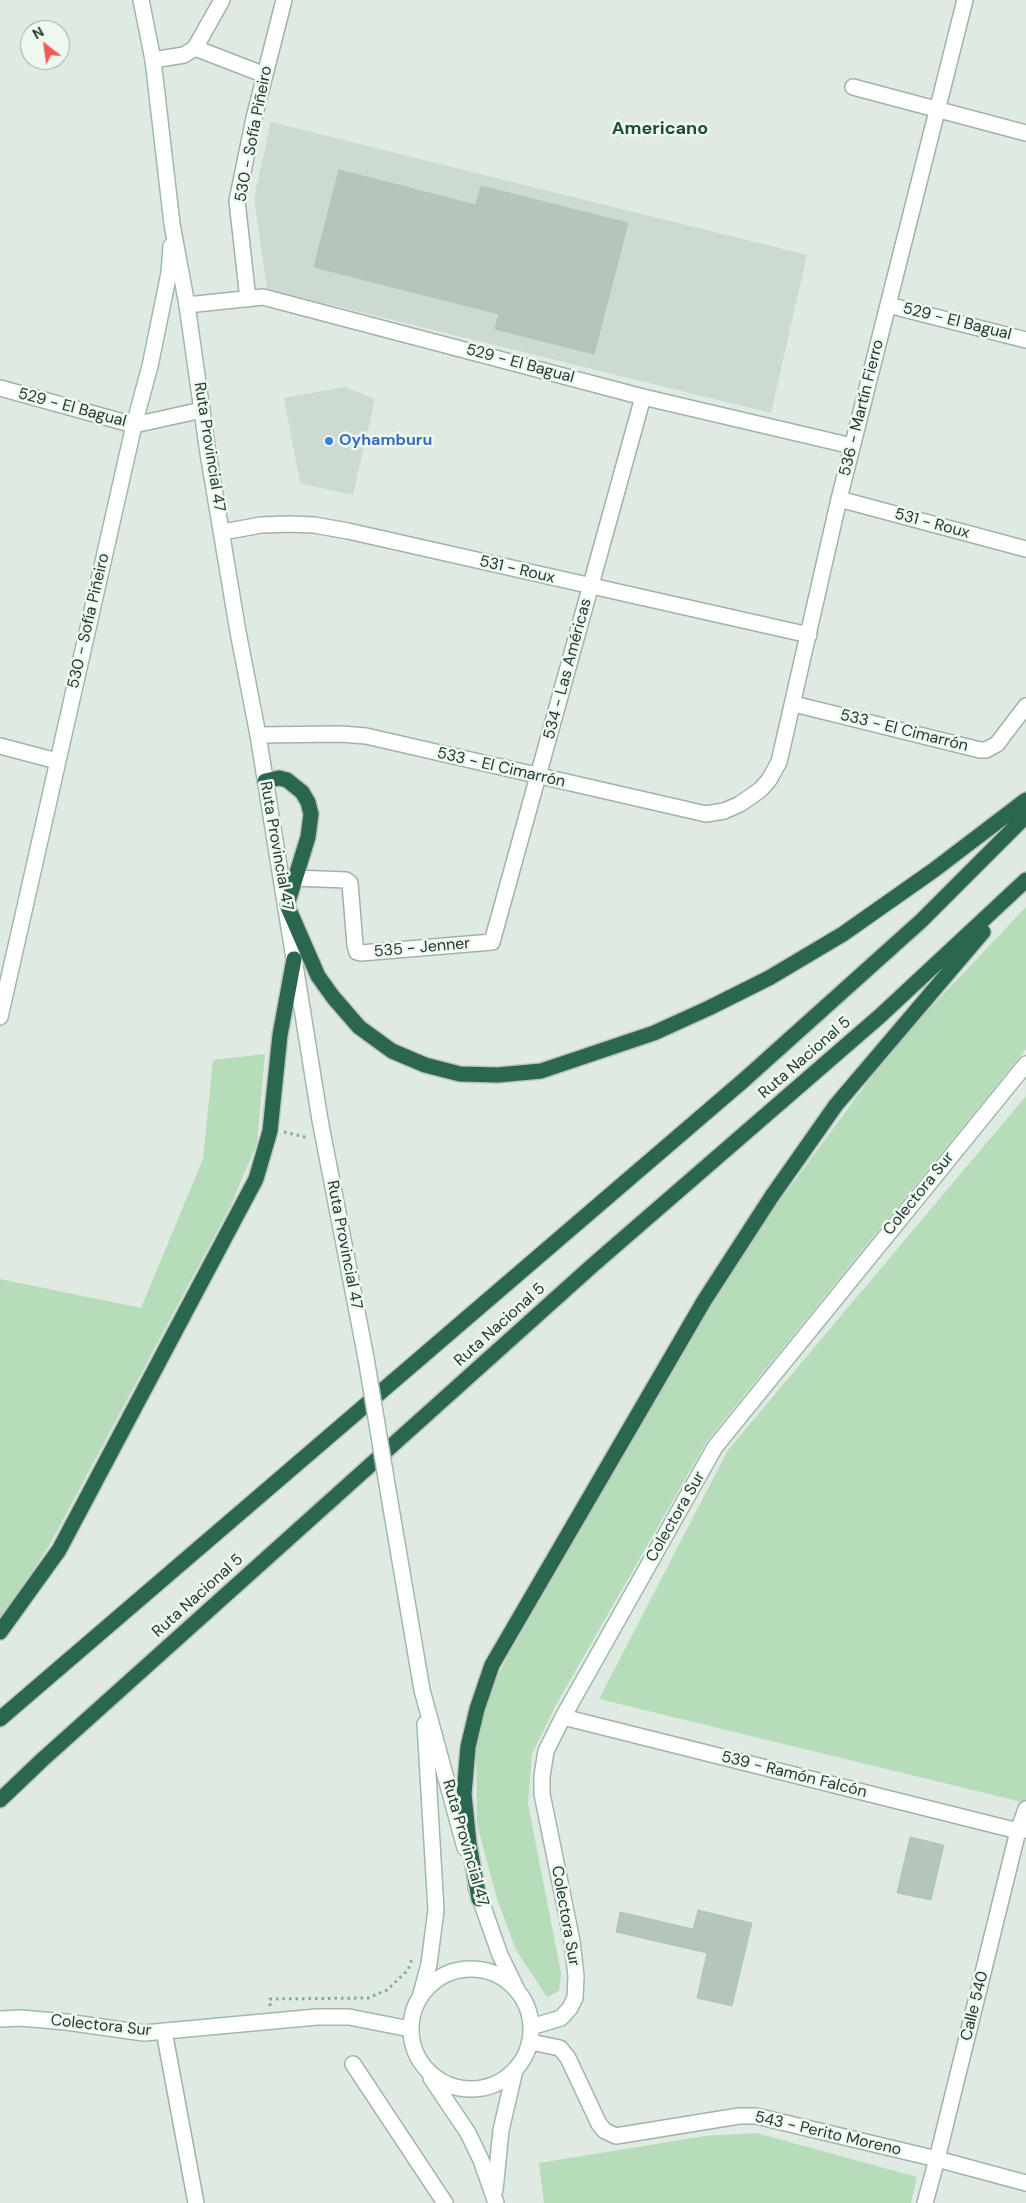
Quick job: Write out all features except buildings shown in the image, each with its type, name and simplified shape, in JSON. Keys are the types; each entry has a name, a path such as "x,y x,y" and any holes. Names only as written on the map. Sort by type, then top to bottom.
{"highway":[{"path":"265,781 279,778 287,780 302,792 308,802 311,814 308,837 287,905 318,976 333,997 359,1027 392,1051 425,1065 460,1074 498,1075 541,1071 654,1032 770,978 843,934 934,870 1026,800"},
{"name":"Ruta Nacional 5","path":"0,1719 744,1080 921,921 1026,816"},
{"name":"Ruta Nacional 5","path":"0,1800 56,1746 593,1265 880,1016 1026,880"},
{"path":"479,1899 468,1836 464,1794 468,1747 477,1709 492,1665 704,1301 772,1196 836,1104 942,978 1026,886"},
{"path":"0,1632 59,1550 256,1179 270,1130 280,1035 294,959"}],"street":[{"name":"Ruta Provincial 47","path":"141,0 153,60 172,224 187,305 238,632 287,905 320,1120 366,1358 422,1690 479,1899 500,1954 518,1992"},
{"path":"153,60 184,55 194,48 222,0"},
{"name":"530 - Sofía Piñeiro","path":"248,298 238,202 254,118 284,0"},
{"name":"536 - Martín Fierro","path":"740,804 760,790 769,780 780,762 839,499 965,0"},
{"path":"194,48 264,76"},
{"path":"853,87 937,111 1026,133"},
{"name":"530 - Sofía Piñeiro","path":"0,1017 134,425 150,366 169,273 172,224"},
{"name":"529 - El Bagual","path":"187,305 263,297 643,396 852,446"},
{"name":"529 - El Bagual","path":"888,305 1026,340"},
{"name":"529 - El Bagual","path":"0,388 134,425 202,410"},
{"name":"534 - Las Américas","path":"492,942 643,396"},
{"name":"531 - Roux","path":"839,499 1026,549"},
{"name":"531 - Roux","path":"222,532 261,525 314,525 348,530 590,587 809,635"},
{"name":"533 - El Cimarrón","path":"794,704 980,750 986,750 997,744 1026,706"},
{"name":"533 - El Cimarrón","path":"258,735 341,734 366,736 538,777 706,814 724,811 740,804"},
{"path":"0,746 57,761"},
{"name":"535 - Jenner","path":"295,878 346,880 350,883 356,952 492,942"},
{"name":"Colectora Sur","path":"531,2035 561,2018 570,2008 575,1998 576,1976 572,1941 542,1794 542,1776 546,1751 563,1717 715,1447 1026,1064"},
{"name":"Ruta Provincial 47","path":"421,1995 429,1964 436,1910 422,1690"},
{"name":"539 - Ramón Falcón","path":"563,1717 1022,1831"},
{"name":"Calle 540","path":"925,2203 1022,1831 1026,1809"},
{"path":"422,2065 434,2077 450,2086 467,2089 485,2088 501,2081 515,2070 524,2057 531,2035 528,2009 518,1992 505,1979 488,1971 469,1969 451,1972 434,1982 421,1995 412,2017 410,2029 413,2048 422,2065 468,2134 495,2198"},
{"name":"Colectora Sur","path":"0,2019 21,2018 66,2022 144,2033 223,2024 272,2022 317,2017 349,2017 410,2029"},
{"path":"164,2031 196,2203"},
{"name":"543 - Perito Moreno","path":"531,2035 560,2048 568,2058 599,2124 605,2131 616,2136 739,2116 756,2116 937,2159 1026,2183"},
{"path":"354,2064 445,2203"},
{"path":"495,2198 501,2130 515,2070"}],"path":[{"path":"272,2022 270,1999 368,1998 387,1990 408,1970 415,1952"}],"shaded area":[{"path":"271,122 807,255 771,413 267,289 254,198"},
{"name":"Oyhamburu","path":"344,387 375,399 353,495 300,483 284,398"}],"green space":[{"path":"1026,907 1026,1049 707,1441 556,1705 532,1754 528,1804 561,1973 559,1991 547,1997 516,1950 497,1899 477,1824 476,1745 492,1687 510,1652 738,1257 896,1044"},
{"path":"265,1054 257,1143 231,1205 49,1546 0,1620 0,1279 141,1308 203,1159 213,1060"},
{"path":"1026,1096 1026,1803 599,1699 728,1450"},
{"path":"756,2133 917,2177 911,2203 544,2203 539,2163 705,2136"}],"place":[{"name":"Oyhamburu","path":"329,441"}],"district":[{"name":"Americano","path":"660,129"}]}
